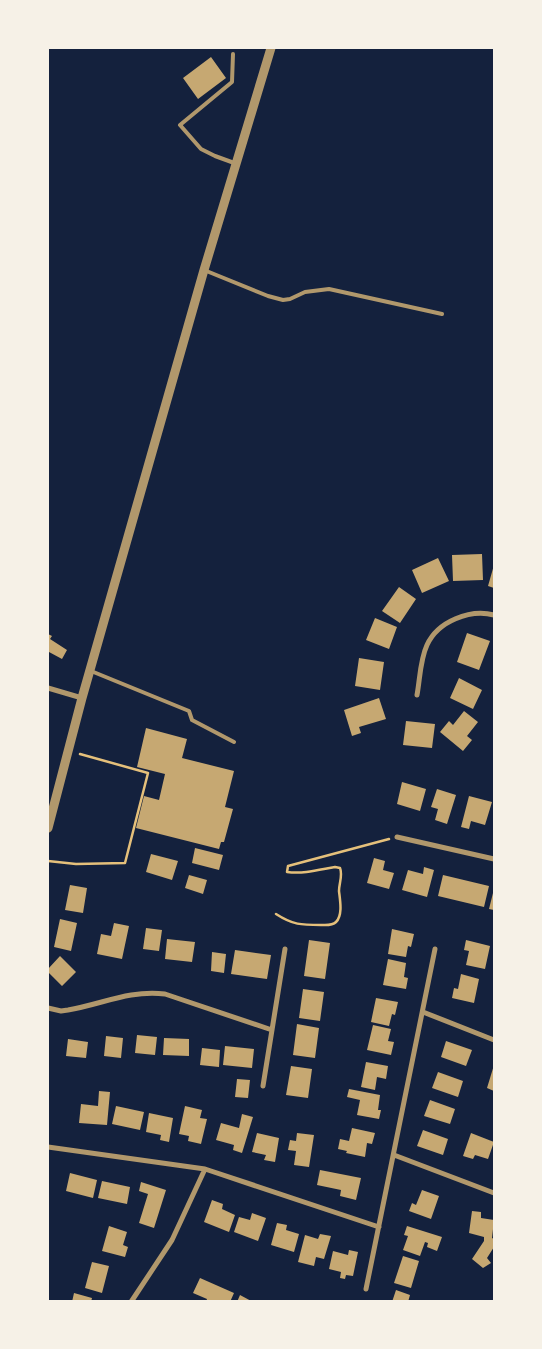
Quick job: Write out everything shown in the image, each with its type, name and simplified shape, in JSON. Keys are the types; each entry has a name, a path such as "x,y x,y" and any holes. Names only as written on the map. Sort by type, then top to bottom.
{"street":[{"path":"48,828 82,698 204,270 271,48"},
{"path":"417,695 427,645 437,632 446,624 463,616 482,613 494,615"},
{"path":"48,688 82,698"},
{"path":"397,837 494,859"},
{"path":"263,1086 286,949"},
{"path":"366,1289 435,949"},
{"path":"48,1008 68,1010 147,992 165,994 272,1030"},
{"path":"423,1012 494,1040"},
{"path":"48,1147 205,1169 380,1227"},
{"path":"394,1155 494,1193"},
{"path":"132,1302 172,1240 205,1169"}],"lane":[{"path":"233,54 232,82 180,125 201,149 237,164"},
{"path":"204,270 268,296 283,300 305,292 329,289 442,314"},
{"path":"91,671 189,711 192,720 234,742"}],"path":[{"path":"48,862 76,864 125,863 148,773 69,750"},
{"path":"276,914 286,920 310,926 331,925 335,923 339,916 340,868 335,867 297,873 287,872 288,866 397,837"}],"building":[{"path":"211,57 226,78 198,99 183,78"},
{"path":"482,554 483,580 453,581 452,555"},
{"path":"438,558 449,581 422,593 412,570"},
{"path":"494,565 494,588 488,586"},
{"path":"399,587 416,599 400,623 382,611"},
{"path":"375,618 397,627 389,649 366,640"},
{"path":"467,633 490,641 479,670 457,662"},
{"path":"48,634 52,636 50,639 67,650 62,659 49,652 48,654"},
{"path":"359,658 384,662 380,690 355,686"},
{"path":"459,678 482,690 473,709 450,698"},
{"path":"379,698 386,719 359,727 361,733 352,736 344,710"},
{"path":"464,711 478,722 467,736 472,740 463,751 440,732 449,721 453,725"},
{"path":"406,721 435,724 432,748 403,745"},
{"path":"146,728 187,739 182,758 234,771 225,807 233,809 224,842 221,842 219,849 136,828 144,796 159,800 165,774 137,767"},
{"path":"402,782 426,789 420,811 397,804"},
{"path":"437,789 456,795 447,824 435,820 438,809 431,807"},
{"path":"469,796 492,802 485,825 471,821 469,829 461,827"},
{"path":"195,848 223,855 219,870 192,863"},
{"path":"151,854 178,861 172,880 146,872"},
{"path":"374,858 385,861 383,870 394,873 389,889 367,883"},
{"path":"424,867 434,870 427,897 402,890 408,870 423,874"},
{"path":"189,875 207,880 203,894 185,888"},
{"path":"443,875 489,886 484,907 438,896"},
{"path":"70,885 87,888 83,913 65,910"},
{"path":"494,889 494,910 489,909"},
{"path":"60,919 77,923 71,951 54,947"},
{"path":"114,923 129,926 122,959 97,954 101,934 111,936"},
{"path":"146,928 162,930 159,951 143,949"},
{"path":"392,929 414,934 411,947 408,946 406,957 388,954"},
{"path":"167,939 195,942 192,962 165,959"},
{"path":"309,940 330,943 325,979 304,976"},
{"path":"466,940 490,946 485,969 466,965 469,951 464,950"},
{"path":"235,950 271,955 267,979 231,974"},
{"path":"212,952 226,954 224,973 211,971"},
{"path":"60,956 76,972 62,986 48,972 48,969"},
{"path":"388,959 406,963 404,977 408,978 406,989 383,985"},
{"path":"461,974 479,979 474,1003 452,998 454,988 458,989"},
{"path":"303,989 324,992 320,1021 299,1018"},
{"path":"376,998 398,1002 395,1015 392,1014 389,1026 371,1022"},
{"path":"297,1024 319,1028 315,1058 293,1055"},
{"path":"373,1025 391,1029 388,1041 394,1042 391,1055 367,1050"},
{"path":"137,1035 157,1037 155,1055 135,1053"},
{"path":"106,1036 123,1038 121,1058 104,1056"},
{"path":"164,1038 189,1039 189,1056 163,1055"},
{"path":"68,1039 88,1042 86,1058 66,1056"},
{"path":"446,1041 472,1050 466,1066 441,1057"},
{"path":"225,1046 254,1049 252,1068 223,1065"},
{"path":"202,1048 220,1050 219,1067 200,1065"},
{"path":"366,1062 388,1066 386,1079 377,1077 375,1090 361,1087"},
{"path":"494,1065 494,1091 487,1088"},
{"path":"291,1066 312,1069 308,1098 286,1095"},
{"path":"438,1072 463,1081 458,1097 432,1088"},
{"path":"237,1079 250,1080 248,1098 235,1097"},
{"path":"349,1089 380,1095 378,1110 381,1110 379,1119 357,1115 360,1100 347,1097"},
{"path":"99,1091 110,1092 107,1125 79,1123 81,1104 98,1106"},
{"path":"430,1100 455,1109 450,1124 424,1116"},
{"path":"116,1106 144,1112 140,1130 112,1124"},
{"path":"185,1106 202,1110 200,1118 207,1119 201,1144 188,1141 189,1136 179,1134"},
{"path":"149,1113 173,1118 169,1142 160,1140 161,1135 146,1132"},
{"path":"242,1114 253,1117 242,1153 233,1150 234,1145 216,1140 221,1123 239,1128"},
{"path":"352,1128 375,1133 372,1144 367,1143 365,1157 346,1153 347,1151 338,1149 340,1139 349,1141"},
{"path":"423,1130 448,1139 443,1155 417,1146"},
{"path":"257,1133 279,1138 275,1162 264,1160 266,1155 252,1152"},
{"path":"297,1133 314,1135 309,1167 294,1165 296,1151 288,1150 290,1140 296,1141"},
{"path":"471,1133 494,1142 488,1159 475,1155 473,1159 463,1156"},
{"path":"320,1170 361,1178 356,1200 340,1196 341,1190 317,1185"},
{"path":"70,1173 97,1180 93,1198 66,1191"},
{"path":"102,1181 130,1187 127,1204 98,1198"},
{"path":"141,1182 166,1190 154,1228 139,1223 148,1194 139,1191"},
{"path":"422,1190 439,1196 431,1219 409,1211 412,1203 416,1205"},
{"path":"212,1200 223,1204 222,1209 235,1215 229,1232 204,1222"},
{"path":"472,1211 481,1212 481,1218 494,1220 492,1238 494,1239 494,1247 487,1258 491,1263 483,1268 472,1259 484,1241 484,1237 469,1233"},
{"path":"252,1213 266,1218 258,1241 234,1232 239,1217 250,1220"},
{"path":"277,1223 287,1225 286,1230 299,1234 294,1252 271,1245"},
{"path":"109,1226 127,1232 123,1245 128,1247 125,1257 102,1251"},
{"path":"407,1226 442,1237 437,1251 427,1247 428,1243 425,1242 420,1256 403,1250 408,1236 404,1235"},
{"path":"320,1234 331,1236 324,1259 316,1257 314,1266 298,1262 305,1235 318,1239"},
{"path":"349,1250 358,1252 353,1276 346,1275 345,1279 340,1278 341,1272 329,1269 333,1251 348,1255"},
{"path":"403,1256 419,1261 411,1288 394,1283"},
{"path":"92,1262 109,1266 102,1293 85,1288"},
{"path":"200,1278 234,1293 230,1302 206,1302 207,1299 193,1293"},
{"path":"396,1290 410,1295 408,1302 392,1302"},
{"path":"74,1293 92,1298 91,1302 72,1302"},
{"path":"240,1295 253,1302 237,1302"}]}
